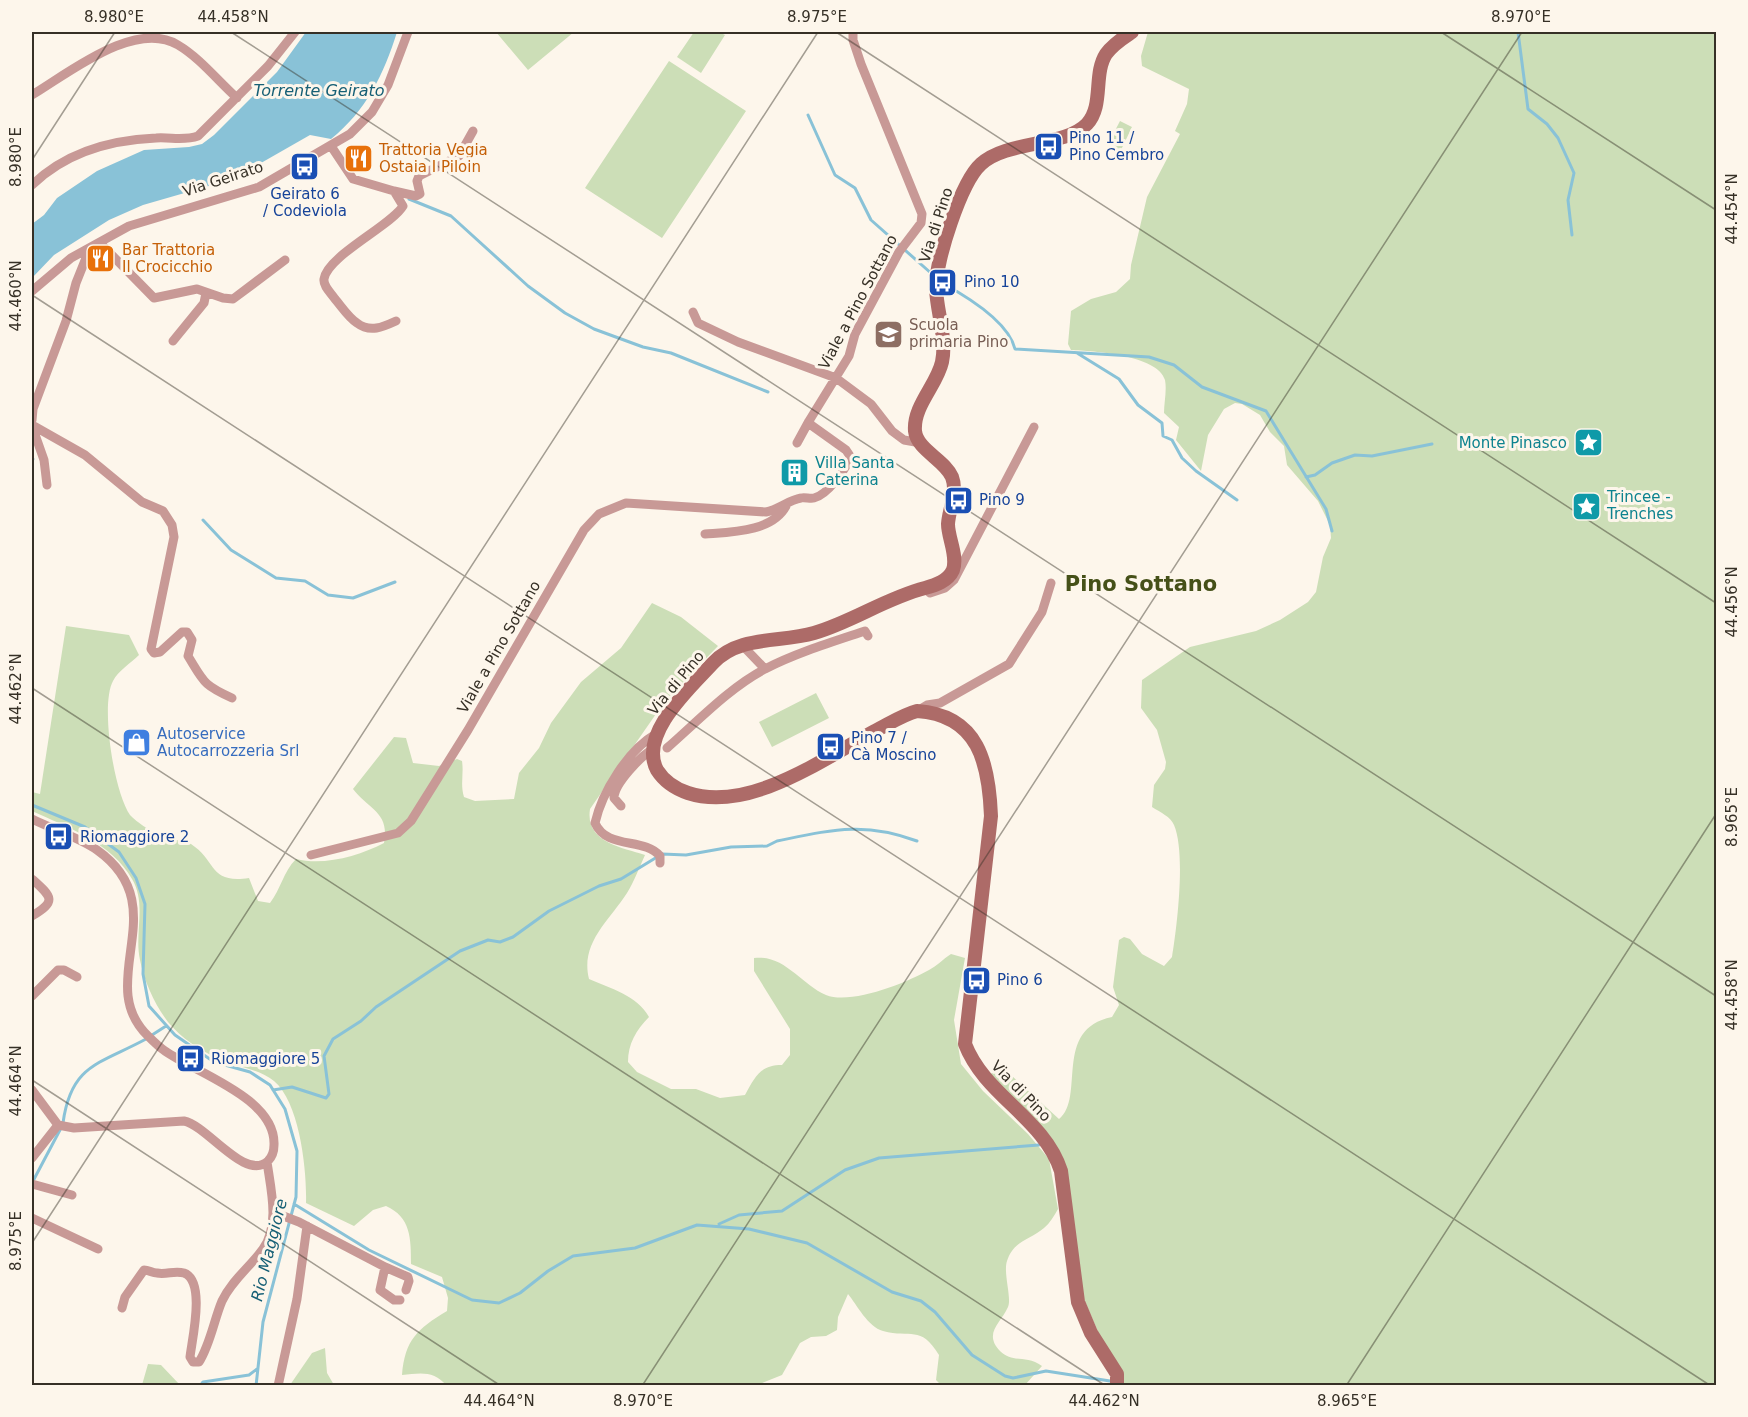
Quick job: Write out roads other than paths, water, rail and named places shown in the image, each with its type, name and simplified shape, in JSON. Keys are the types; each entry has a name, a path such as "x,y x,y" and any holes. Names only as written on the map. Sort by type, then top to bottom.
{"street":[{"path":"32,185 58,162 103,146 137,139 198,136 268,66 295,32"},
{"name":"Via Geirato","path":"32,291 54,269 129,226 259,187 331,146 361,125 372,112 396,67 408,32"},
{"name":"Viale a Pino Sottano","path":"311,855 398,834 411,821 584,530 599,514 626,503 766,512 802,497 812,499 822,495 848,464 850,456 846,450 811,426 809,421 849,356 855,334 899,252 921,222 922,214 861,64 853,32"},
{"name":"Via di Pino","path":"1117,1386 1117,1374 1091,1333 1078,1302 1061,1171 1056,1155 1036,1129 981,1075 965,1044 991,816 990,786 981,751 965,730 952,719 936,712 917,711 766,788 730,796 696,796 670,784 658,773 653,761 660,748 656,734 666,717 723,653 742,645 818,632 897,596 939,583 952,571 954,560 948,523 954,489 948,470 921,443 915,430 917,417 936,380 943,357 936,289 939,263 969,178 982,162 1003,152 1072,133 1088,123 1095,108 1104,58 1114,45 1132,32"},
{"path":"32,94 120,44 156,38 180,46 237,98"},
{"path":"331,146 353,179 394,191 420,194 419,176 459,156 473,131"},
{"path":"394,191 401,199 401,209 350,250 328,271 324,281 343,308 362,327 377,328 396,321"},
{"path":"99,243 154,298 197,289 233,299 285,260"},
{"path":"32,420 33,409 90,248"},
{"path":"173,341 204,303 206,292"},
{"path":"693,312 698,323 738,342 836,378 871,404 892,431 904,440 921,443"},
{"path":"797,443 809,421"},
{"path":"32,426 44,460 47,485"},
{"path":"32,426 85,455 142,502 162,511 168,517 174,537 151,650 160,652 182,632 187,632 192,640 188,656 203,682 210,688 232,698"},
{"path":"925,588 930,593 934,593 950,584 1034,427"},
{"name":"Viale a Pino Sottano","path":"705,534 752,528 780,515 787,504"},
{"path":"917,711 927,705 940,703 1009,664 1042,612 1051,584"},
{"path":"621,806 614,798 615,790 638,761 660,748 736,688 765,669 826,644 865,631 868,636"},
{"path":"742,645 765,669"},
{"path":"656,734 641,744 618,774 595,823 607,836 653,850 660,856 660,863"},
{"path":"32,819 97,850 121,875 134,901 127,990 137,1023 165,1051 216,1080 260,1111 273,1133 274,1148 267,1162 276,1213 270,1233 264,1248 231,1285 197,1363 193,1362 190,1357 196,1296 193,1279 176,1271 158,1274 144,1270 125,1297 122,1308"},
{"path":"32,879 48,893 50,900 47,907 32,916"},
{"path":"32,996 58,970 64,970 77,977"},
{"path":"32,1090 58,1125 74,1128 184,1121 200,1128 245,1164 252,1167 267,1162"},
{"path":"32,1158 58,1125"},
{"path":"32,1184 72,1195"},
{"path":"276,1213 303,1224 408,1277 410,1281 406,1290"},
{"path":"32,1218 98,1249"},
{"path":"278,1386 297,1299 303,1224"},
{"path":"385,1267 380,1290 394,1300 400,1300"}],"water":[{"name":"Torrente Geirato","path":"306,32 397,32 380,77 364,104 331,139 310,135 233,179 143,205 109,220 54,255 32,278 32,224 44,215 57,198 97,171 144,150 202,144 214,135 277,72"}],"waterway":[{"path":"1518,32 1528,109 1547,124 1558,138 1574,173 1568,200 1572,235"},
{"path":"808,115 835,175 855,188 871,220 932,274"},
{"path":"409,199 451,216 528,286 565,313 594,329 643,347 671,353 768,392"},
{"path":"942,283 974,302 995,319 1011,339 1015,349 1149,357 1174,365 1202,387 1266,411 1326,509 1332,531"},
{"path":"1077,353 1119,379 1138,405 1162,423 1163,436 1172,440 1182,458 1196,471 1237,500"},
{"path":"1306,477 1315,475 1332,463 1355,455 1372,456 1432,444"},
{"name":"Rio Maggiore","path":"32,509 32,554"},
{"path":"203,520 231,550 276,578 305,581 328,595 353,598 395,582"},
{"name":"Rio Maggiore","path":"32,805 85,827 119,852 136,878 145,904 143,974 149,1006 175,1035 214,1062 250,1072 270,1085 285,1109 297,1151 296,1197 263,1322 256,1386"},
{"path":"273,1090 292,1087 326,1098 329,1094 324,1056 333,1039 361,1021 376,1007 460,951 488,940 500,942 513,937 549,911 599,886 621,879 662,854 686,855 731,847 767,846 777,841 847,829 880,831 917,841"},
{"path":"152,1035 166,1026"},
{"path":"63,1123 67,1103 73,1088 81,1077 90,1068 146,1039"},
{"path":"32,1183 61,1128"},
{"path":"719,1224 739,1215 782,1211 845,1170 879,1158 1039,1145"},
{"path":"294,1204 369,1250 472,1300 499,1303 520,1293 548,1271 573,1256 635,1248 697,1225 749,1229 807,1243 892,1292 921,1301 935,1312 972,1355 1005,1376 1013,1378 1046,1371 1110,1381"},
{"path":"200,1386 203,1382 249,1375 257,1369"}],"place":[{"name":"Pino 11 / Pino Cembro","path":"1048,147"},
{"name":"Trattoria Vegia Ostaia I Piloin","path":"358,159"},
{"name":"Geirato 6 / Codeviola","path":"305,167"},
{"name":"Bar Trattoria Il Crocicchio","path":"101,259"},
{"name":"Pino 10","path":"943,282"},
{"name":"Scuola primaria Pino","path":"888,334"},
{"name":"Monte Pinasco","path":"1588,443"},
{"name":"Villa Santa Caterina","path":"794,472"},
{"name":"Pino 9","path":"958,500"},
{"name":"Trincee - Trenches","path":"1586,506"},
{"name":"Autoservice Autocarrozzeria Srl","path":"136,743"},
{"name":"Pino 7 / Cà Moscino","path":"830,747"},
{"name":"Riomaggiore 2","path":"59,837"},
{"name":"Pino 6","path":"976,980"},
{"name":"Riomaggiore 5","path":"190,1059"}],"district":[{"name":"Pino Sottano","path":"1141,584"}]}
